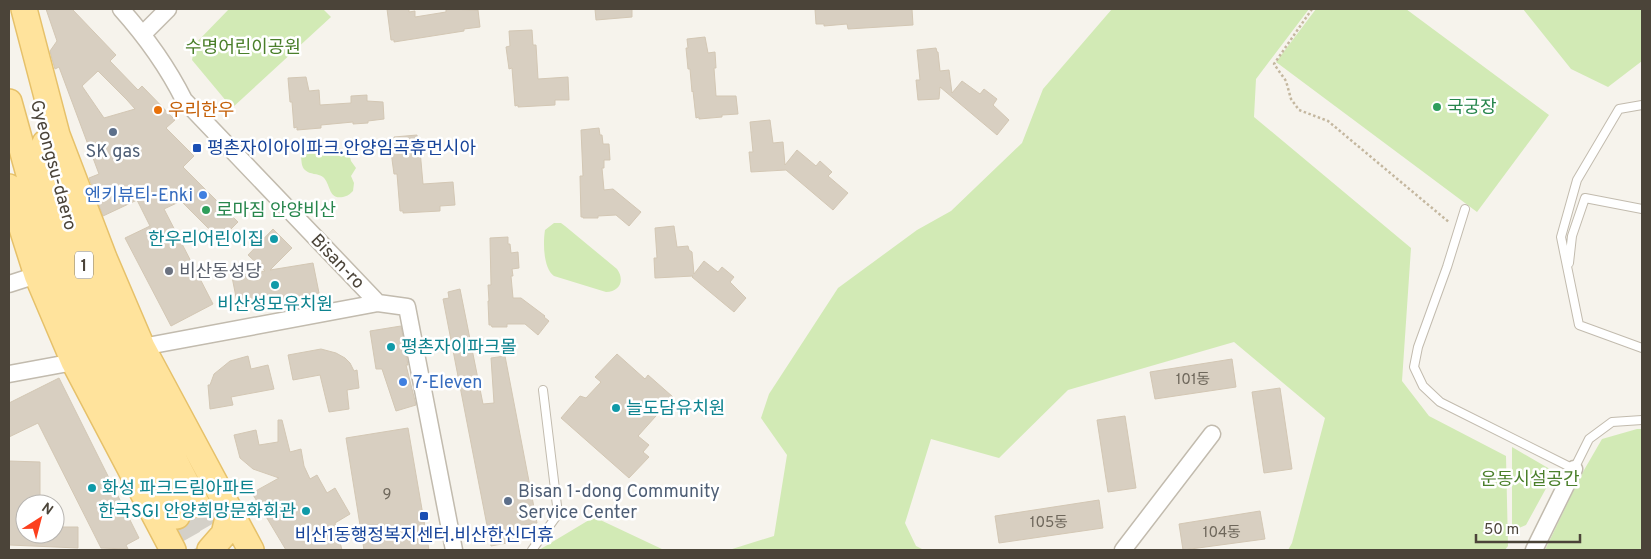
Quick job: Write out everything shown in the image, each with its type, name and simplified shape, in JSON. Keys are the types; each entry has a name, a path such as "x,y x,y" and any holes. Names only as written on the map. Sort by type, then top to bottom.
{"main road":[{"path":"23,9 57,135 104,258 142,347 251,550"},
{"name":"Gyeongsu-daero","path":"23,9 35,102 61,205 119,353 178,531"},
{"name":"Gyeongsu-daero","path":"9,102 40,214 95,358 178,531"},
{"path":"9,187 37,276 74,362 178,531 185,550"},
{"path":"210,550 224,534 230,510"}],"street":[{"path":"121,9 143,34 168,9"},
{"name":"Bisan-ro","path":"143,34 171,75 184,100 378,303 407,307 454,550"},
{"path":"9,284 37,276"},
{"path":"142,347 378,303"},
{"path":"9,374 74,362"},
{"path":"1124,550 1212,434"},
{"path":"1534,550 1574,470"}],"lane":[{"path":"1642,105 1619,109 1577,180 1561,237 1579,324 1642,348"},
{"path":"1568,270 1572,236 1585,198 1642,209"},
{"path":"1465,209 1447,267 1418,347 1414,367 1422,386 1440,402 1574,470 1588,439 1612,422 1642,420"},
{"path":"532,550 558,514 543,390"}],"path":[{"path":"1312,9 1274,64 1286,81 1291,100 1299,110 1328,121 1458,231"}],"green space":[{"name":"수명어린이공원","path":"229,9 323,9 331,17 232,108 192,60 195,44"},
{"path":"1112,9 1309,9 1256,79 1254,117 1411,248 1402,381 1429,416 1506,456 1508,546 1505,550 1288,550 1292,543 1325,418 1234,342 1068,390 999,458 931,439 905,523 916,546 924,550 729,550 774,536 787,455 761,418 769,394 838,288 917,230 951,211 1022,143 1043,89"},
{"name":"국궁장","path":"1316,9 1406,9 1549,115 1477,212 1276,62"},
{"path":"1523,9 1642,9 1642,61 1608,87 1571,69"},
{"path":"336,144 341,151 349,153 351,161 356,168 351,176 354,183 353,191 343,197 332,194 323,177 305,170 301,155 293,147 302,148"},
{"path":"554,223 561,223 617,269 621,277 618,288 606,292 554,276 550,272 546,261 544,241 545,230"},
{"path":"1642,429 1642,550 1545,550 1580,477 1602,439"},
{"name":"운동시설공간","path":"1512,447 1555,472 1526,525 1512,531"},
{"path":"594,517 664,550 539,550"}],"building":[{"path":"46,9 72,9 116,55 110,61 138,90 142,86 175,120 166,128 194,156 183,167 238,222 220,240 181,201 164,209 213,304 171,326 125,238 150,226 137,200 103,216 89,178 99,174 59,67 55,69 52,59 50,51 57,41","holes":["98,71 135,109 104,118 82,86"]},
{"path":"387,9 409,9 409,12 415,11 415,17 446,12 446,9 478,10 480,27 394,42 394,40 391,40"},
{"path":"595,9 632,9 632,17 596,20"},
{"path":"815,9 912,9 913,25 848,29 847,24 824,26 824,24 816,24"},
{"path":"532,30 533,45 536,45 538,79 568,77 569,100 555,100 555,105 515,106 512,68 509,69 506,47 510,46 509,31"},
{"path":"705,37 708,53 715,52 716,96 736,96 738,114 696,118 690,69 688,69 687,39"},
{"path":"936,48 940,71 949,70 952,93 962,81 980,94 984,89 997,99 993,105 1009,120 997,135 940,87 939,99 918,100 916,80 920,80 917,50"},
{"path":"306,77 309,91 319,90 320,105 351,103 351,96 367,95 367,101 383,102 384,119 368,121 368,123 353,124 353,122 321,125 321,128 297,130 297,127 294,128 288,78"},
{"path":"770,120 773,143 783,142 785,165 797,150 816,166 820,161 832,172 828,176 848,193 833,210 786,170 751,172 749,152 753,152 750,122"},
{"path":"599,128 603,144 609,144 610,160 604,160 604,168 602,168 604,190 613,189 641,212 629,226 616,215 598,216 598,218 581,217 580,176 583,176 581,130"},
{"path":"417,135 423,184 453,182 455,205 440,206 440,211 403,213 403,211 400,211 397,174 394,174 391,152 395,152 394,137"},
{"path":"674,226 677,247 688,246 692,252 694,274 704,261 718,272 722,267 734,277 730,282 746,298 734,312 693,276 655,278 654,258 657,258 655,228"},
{"name":"비산성모유치원","path":"273,229 292,248 270,270 313,263 319,293 238,307 232,277 265,271 248,255"},
{"path":"508,237 511,253 518,252 519,268 512,269 513,276 511,276 513,298 521,298 549,321 538,335 525,324 507,324 507,327 492,327 489,325 488,285 491,285 490,238"},
{"path":"460,289 483,404 494,403 491,358 505,356 537,523 520,526 523,540 491,546 443,299 449,298 448,292"},
{"path":"401,326 408,365 406,365 416,405 396,411 382,369 376,369 370,331"},
{"path":"321,349 336,353 345,358 354,371 357,370 359,388 347,390 349,409 329,412 320,375 293,380 288,355"},
{"name":"늘도담유치원","path":"617,354 645,379 648,375 673,397 638,436 649,445 643,452 649,457 629,478 561,418 580,396 586,398 601,382 595,377"},
{"path":"248,356 251,369 268,365 274,389 231,397 233,405 210,409 208,385 210,385 214,374 230,361"},
{"path":"1232,359 1236,387 1155,399 1150,372"},
{"name":"화성 파크드림아파트","path":"59,378 139,538 126,545 128,549 101,548 38,423 9,437 9,403"},
{"path":"1280,388 1292,469 1264,473 1252,392"},
{"path":"1125,416 1136,488 1108,492 1097,420"},
{"path":"278,420 282,420 290,452 301,449 304,466 310,479 317,475 327,493 335,488 350,514 335,523 342,550 286,550 252,493 279,478 253,469 240,458 234,435 256,430 259,445 278,442"},
{"path":"408,428 429,550 364,550 346,438"},
{"path":"9,461 40,462 40,494 15,494 15,544 65,544 65,527 78,527 78,548 9,545"},
{"path":"1099,500 1103,528 999,543 995,516"},
{"path":"1260,511 1265,539 1183,550 1179,524"}],"tunnel":[{"path":"197,504 223,550"},
{"path":"177,516 196,550"}],"place":[{"name":"국궁장","path":"1437,107"},
{"name":"우리한우","path":"158,110"},
{"name":"SK gas","path":"113,132"},
{"name":"평촌자이아이파크.안양임곡휴먼시아","path":"197,148"},
{"name":"엔키뷰티-Enki","path":"203,195"},
{"name":"로마짐 안양비산","path":"206,210"},
{"name":"한우리어린이집","path":"274,239"},
{"name":"비산동성당","path":"169,271"},
{"name":"비산성모유치원","path":"275,285"},
{"name":"평촌자이파크몰","path":"391,347"},
{"name":"7-Eleven","path":"403,382"},
{"name":"늘도담유치원","path":"616,408"},
{"name":"화성 파크드림아파트","path":"92,488"},
{"name":"Bisan 1-dong Community Service Center","path":"508,501"},
{"name":"한국SGI 안양희망문화회관","path":"306,511"},
{"name":"비산1동행정복지센터.비산한신더휴","path":"424,516"}]}
